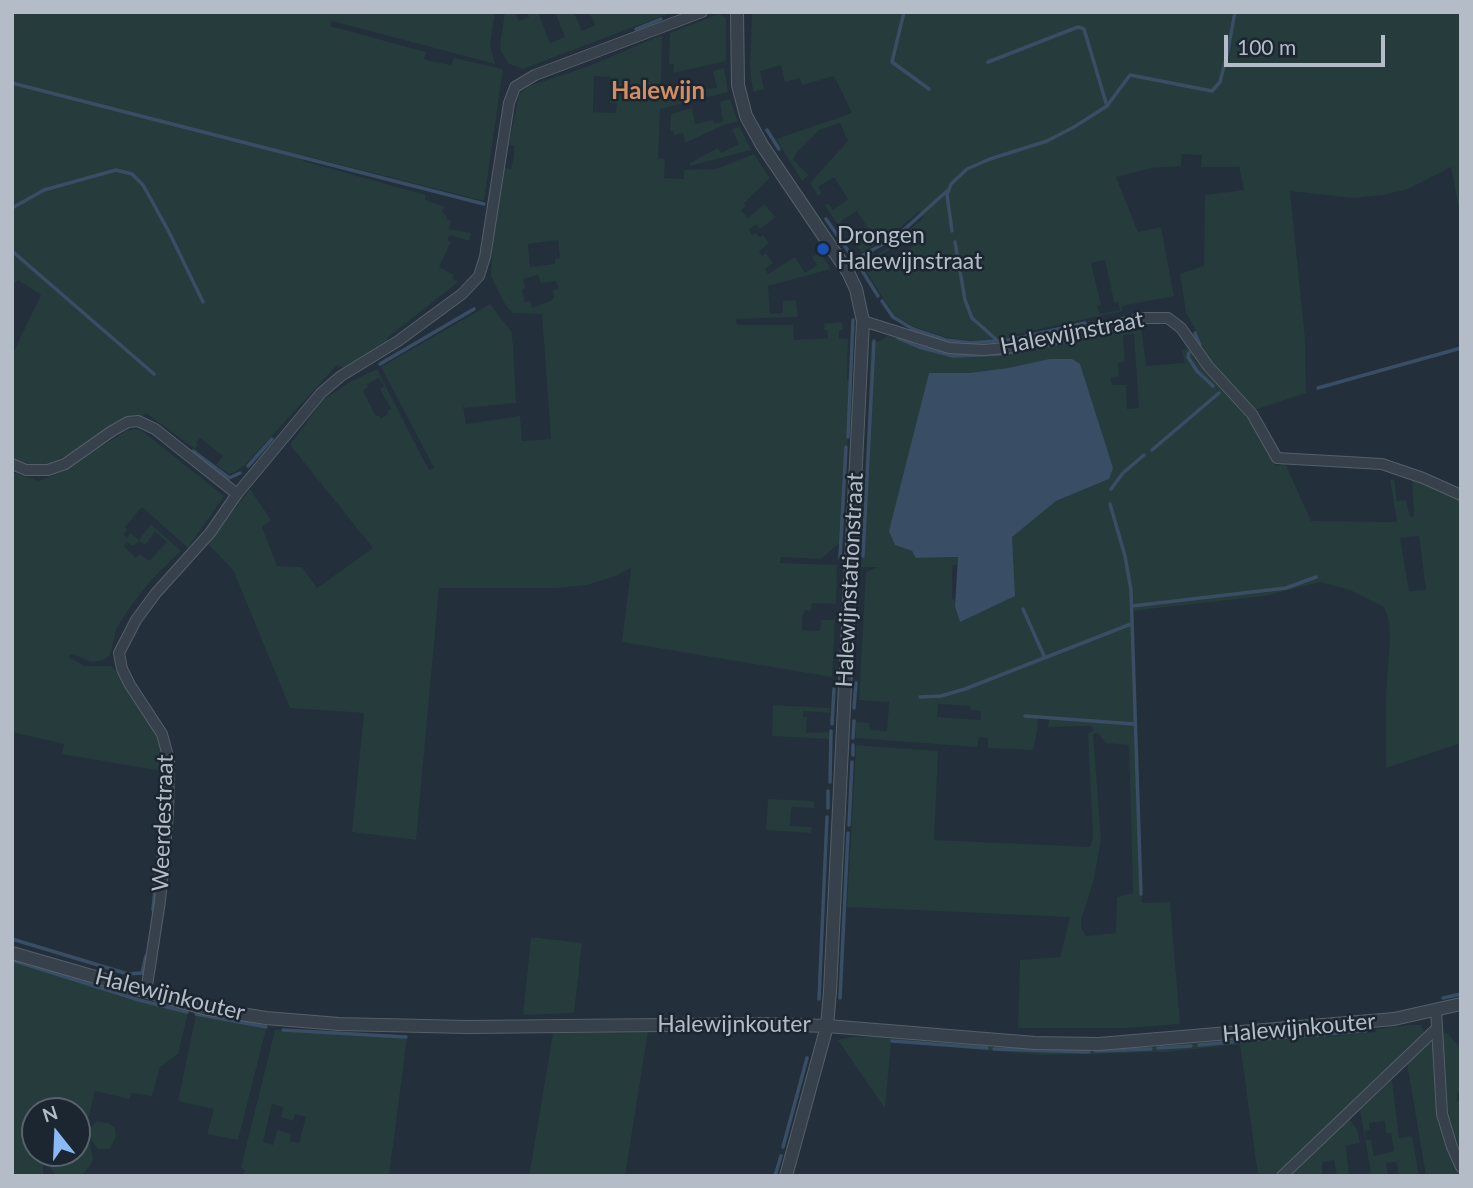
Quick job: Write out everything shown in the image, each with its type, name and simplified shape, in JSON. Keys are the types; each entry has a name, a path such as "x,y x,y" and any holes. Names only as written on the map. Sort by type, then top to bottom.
{"street":[{"path":"12,464 26,470 48,470 65,464 128,422 138,421 155,429 237,495 321,393 341,376 398,341 462,294 479,276 485,257 509,103 515,87 536,75 702,12"},
{"name":"Halewijnstationstraat","path":"737,12 738,85 746,116 762,145 848,272 856,289 863,321 827,1026 786,1176"},
{"name":"Halewijnstraat","path":"863,321 949,348 984,350 1014,347 1145,318 1168,318 1181,328 1208,366 1252,414 1277,458 1382,464 1461,495"},
{"name":"Weerdestraat","path":"146,992 160,901 168,815 169,761 162,734 126,677 119,653 127,633 143,611 209,533 237,495"},
{"name":"Halewijnkouter","path":"12,953 203,1008 266,1018 339,1024 467,1027 763,1024 827,1026 1035,1043 1099,1044 1368,1022 1395,1019 1461,1004"},
{"path":"1436,1010 1443,1114 1461,1167"},
{"path":"1282,1176 1436,1029"}],"green space":[{"path":"12,12 495,12 490,45 495,64 332,21 330,26 426,52 424,59 430,61 451,65 454,58 503,69 484,201 306,156 303,161 426,195 425,200 445,207 442,210 446,219 451,221 449,229 471,233 469,241 450,235 447,240 451,242 439,267 454,275 452,278 458,282 386,339 390,341 344,368 337,365 245,465 235,472 229,474 216,465 223,456 200,438 195,449 146,413 123,420 49,466 32,467 12,460 12,355 41,295 18,280 12,286"},
{"path":"505,12 515,12 519,21 529,17 527,12 544,12 539,15 550,43 565,37 555,12 574,13 582,31 595,25 589,12 673,12 523,69 509,64 501,51"},
{"path":"752,12 1461,12 1461,220 1451,167 1408,189 1383,195 1353,198 1290,191 1305,339 1306,393 1258,409 1250,408 1206,359 1199,336 1186,313 1180,274 1204,266 1205,195 1244,190 1239,167 1201,167 1202,155 1182,154 1181,166 1152,168 1116,177 1138,232 1161,227 1174,296 1122,306 1122,311 1017,334 1020,344 945,337 915,327 894,315 862,265 892,245 923,218 919,211 896,231 862,253 855,244 871,233 857,211 841,221 844,227 841,229 825,206 828,203 833,210 848,199 834,177 818,187 822,193 818,196 810,183 848,141 840,123 819,130 798,151 793,160 809,175 802,181 776,139 852,113 834,76 802,85 800,78 785,82 781,65 760,71 764,89 753,92 750,67","holes":["908,235 915,244 871,271 867,263 893,248","1105,260 1114,302 1118,302 1120,310 1100,314 1097,306 1101,305 1091,263"]},
{"path":"719,14 726,18 726,61 673,73 674,64 669,64 670,33"},
{"path":"662,35 661,87 687,81 689,90 717,88 713,71 724,68 728,92 660,109 658,158 665,159 664,178 684,179 684,170 715,169 754,154 770,178 744,203 746,206 741,210 748,218 764,204 776,217 760,229 756,224 749,230 752,235 763,235 769,243 759,251 762,256 766,253 773,263 765,269 768,274 795,257 805,273 817,265 812,257 820,252 831,269 768,286 770,314 783,313 783,301 796,300 798,317 736,319 737,325 793,325 794,340 828,338 823,324 842,322 843,330 839,330 839,338 848,339 847,380 850,381 843,540 821,559 781,557 780,563 837,565 836,604 812,603 811,611 805,610 802,618 802,630 820,631 821,620 835,620 832,677 622,642 631,568 587,585 557,588 439,588 416,840 352,832 364,713 290,708 233,570 208,544 250,489 271,520 262,527 277,566 302,567 317,588 373,548 290,445 323,400 350,382 377,369 429,470 434,468 381,367 490,304 511,331 516,403 464,408 462,400 466,424 520,416 522,441 551,439 542,314 513,313 506,306 491,276 493,240 505,168 511,169 514,155 514,146 509,144 519,94 529,86 589,66","holes":["594,76 611,77 610,103 617,103 616,113 593,112","558,240 560,258 555,259 555,264 530,267 528,244","538,275 541,283 556,281 559,289 552,291 552,300 532,308 530,301 525,302 523,279","379,378 384,386 380,389 391,409 381,418 376,416 363,391 368,387 367,384"]},
{"path":"730,99 738,122 726,124 685,143 683,133 674,135 673,131 670,131 671,114 692,108 695,124 713,120 714,123 723,122 720,102"},
{"path":"740,127 751,150 690,166 690,163 718,148 721,153 739,144 732,129"},
{"path":"1141,324 1146,366 1185,363 1182,351 1188,348 1196,361 1247,417 1276,466 1285,463 1311,521 1397,522 1390,480 1394,479 1397,501 1406,500 1410,517 1414,516 1412,479 1461,500 1461,743 1386,768 1389,621 1384,607 1350,590 1320,582 1265,596 1131,611 1142,903 1170,902 1180,1024 1127,1028 1018,1028 1020,960 1060,957 1070,917 847,907 856,745 938,751 934,840 1090,847 1093,837 1088,734 1094,730 1091,726 1048,727 1049,719 1037,717 1038,727 1033,750 988,748 988,738 979,737 977,747 856,738 856,722 868,723 871,730 887,731 889,702 859,700 866,572 878,567 861,567 871,342 888,336 898,337 921,347 965,354 1083,338","holes":["1134,334 1139,408 1127,409 1126,385 1112,385 1111,378 1119,377 1118,363 1125,362 1123,335","1008,368 1109,479 1056,501 1034,517 1012,537 955,606 952,598 952,565 957,565 958,557 917,558 912,551 895,545 929,373 969,373","1419,536 1426,590 1409,591 1400,538","938,704 970,706 971,710 981,711 981,720 937,717","1098,733 1106,743 1129,745 1133,893 1117,897 1116,933 1086,936 1081,927 1082,917 1094,879 1101,839 1093,734"]},
{"path":"141,430 224,496 188,548 142,507 125,527 127,530 123,534 127,538 131,533 139,540 151,524 181,551 151,580 131,606 117,627 110,655 103,660 92,662 72,654 68,657 85,666 112,666 150,721 160,741 163,753 162,771 62,754 64,744 12,732 12,472 39,481 59,473 126,431","holes":["155,532 167,542 149,561 140,554 136,558 124,546 127,542 132,546 140,541 145,545"]},
{"path":"773,705 830,708 830,713 803,711 803,717 807,717 806,733 829,732 829,739 772,736"},
{"path":"768,799 814,801 814,808 792,807 791,810 790,826 812,827 811,833 766,830"},
{"path":"531,937 582,943 574,1013 523,1015"},
{"path":"12,960 188,1013 178,1054 160,1067 152,1096 132,1093 129,1099 95,1091 91,1107 91,1097 21,1097 21,1167 43,1167 43,1176 12,1176"},
{"path":"196,1015 266,1029 238,1140 207,1134 214,1109 178,1101"},
{"path":"1421,1025 1424,1032 1421,1038 1277,1176 1258,1176 1240,1044 1166,1052 1043,1055 891,1042 885,1109 838,1040 852,1037 891,1037 1128,1047 1326,1031 1327,1037"},
{"path":"275,1030 407,1038 389,1176 241,1176 245,1171 241,1167","holes":["272,1104 283,1107 281,1117 293,1121 295,1114 306,1117 299,1143 290,1141 291,1134 277,1130 273,1145 263,1142"]},
{"path":"648,1032 625,1176 529,1176 553,1033"},
{"path":"1447,1033 1461,1048 1461,1092 1457,1093 1457,1101 1460,1101 1461,1106 1461,1154 1448,1115 1442,1073 1442,1034"},
{"path":"1430,1042 1434,1046 1456,1166 1461,1176 1426,1176 1407,1063"},
{"path":"1392,1080 1399,1138 1412,1136 1419,1176 1399,1176 1397,1162 1393,1162 1386,1163 1388,1176 1356,1176 1371,1173 1360,1110","holes":["1385,1121 1386,1133 1391,1133 1394,1151 1374,1156 1371,1140 1366,1140 1365,1131 1370,1130 1369,1123"]},
{"path":"1349,1119 1357,1129 1360,1143 1346,1146 1349,1176 1337,1176 1334,1160 1322,1162 1322,1176 1291,1176"},
{"path":"96,1121 108,1123 115,1128 116,1136 110,1149 98,1149 91,1139 91,1128"},
{"path":"50,1167 89,1167 81,1176 57,1176"}],"water":[{"path":"1050,359 1072,359 1080,364 1113,468 1109,479 1056,501 1012,537 1015,596 960,622 955,606 958,557 916,558 912,551 895,545 889,531 929,373 969,373"}],"waterway":[{"path":"904,12 892,62 929,89"},
{"path":"952,231 947,195 951,184 967,169 1047,141 1074,127 1107,106 1130,75 1212,91 1220,82 1235,12"},
{"path":"636,29 661,19"},
{"path":"988,62 1078,27 1084,29 1107,106"},
{"path":"12,83 484,204"},
{"path":"767,130 779,149"},
{"path":"12,208 44,190 116,170 132,174 143,185 203,302"},
{"path":"878,296 856,261 897,236 947,191"},
{"path":"826,219 853,258"},
{"path":"955,242 965,300 972,318 998,341"},
{"path":"12,251 154,374"},
{"path":"882,301 893,317 913,329 946,340 971,343 1009,340 1085,323"},
{"path":"380,364 474,309"},
{"path":"848,437 853,320"},
{"path":"1195,333 1200,345 1197,347"},
{"path":"898,338 953,356 1003,354 1070,341"},
{"path":"863,556 874,341"},
{"path":"1318,388 1461,348"},
{"path":"1189,353 1188,357 1197,371 1213,386"},
{"path":"1152,450 1219,393"},
{"path":"248,466 272,439"},
{"path":"840,558 846,447"},
{"path":"193,451 229,478 240,473"},
{"path":"1111,489 1123,473 1144,455"},
{"path":"1110,504 1125,556 1131,590 1141,894"},
{"path":"1132,606 1286,588 1316,577"},
{"path":"1023,609 1045,658"},
{"path":"920,697 941,696 965,689 1131,624"},
{"path":"854,708 856,683"},
{"path":"832,724 834,689"},
{"path":"1025,716 1134,724"},
{"path":"853,738 854,721"},
{"path":"830,782 831,731"},
{"path":"853,745 853,755"},
{"path":"849,825 852,762"},
{"path":"828,791 828,808"},
{"path":"153,910 163,799"},
{"path":"819,999 827,817"},
{"path":"840,998 848,833"},
{"path":"12,939 128,974 142,973 146,956"},
{"path":"12,960 139,1000 187,1012"},
{"path":"1443,998 1461,994"},
{"path":"196,1014 266,1027"},
{"path":"283,1030 406,1037"},
{"path":"1251,1040 1366,1031"},
{"path":"892,1041 987,1048"},
{"path":"1199,1045 1242,1041"},
{"path":"1158,1048 1191,1046"},
{"path":"994,1049 1089,1052"},
{"path":"1095,1051 1151,1049"},
{"path":"783,1147 807,1058"},
{"path":"775,1176 781,1156"}],"place":[{"name":"Drongen Halewijnstraat","path":"823,249"}],"district":[{"name":"Halewijn","path":"658,91"}]}
